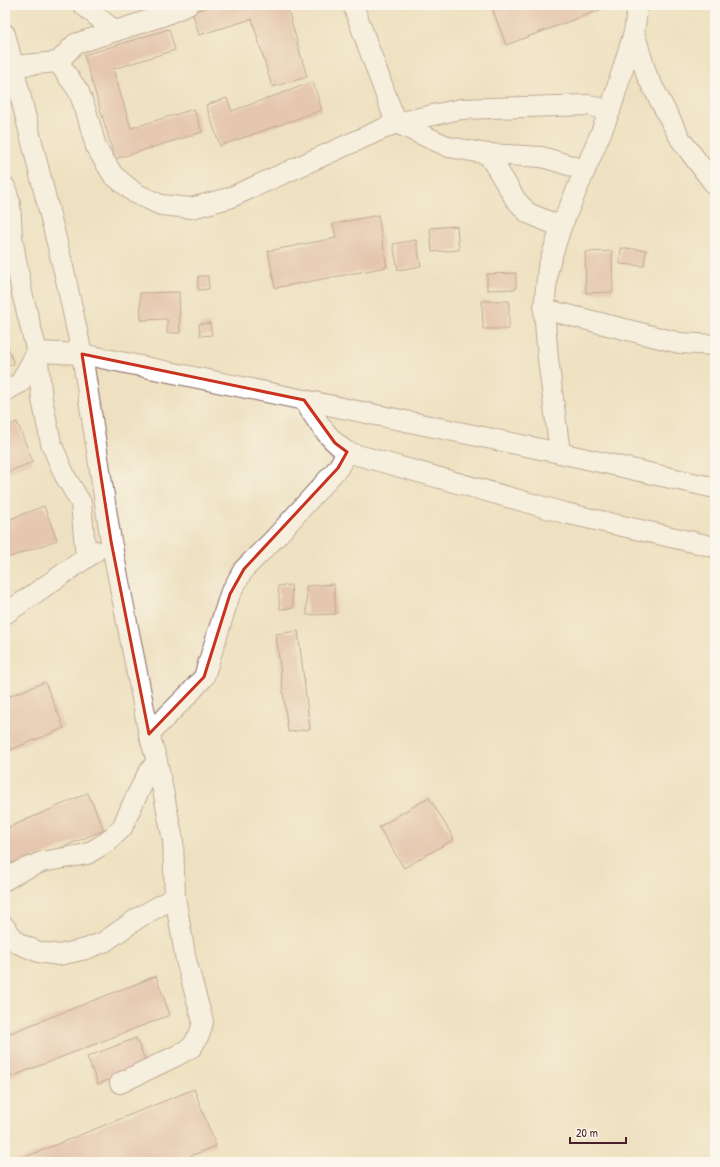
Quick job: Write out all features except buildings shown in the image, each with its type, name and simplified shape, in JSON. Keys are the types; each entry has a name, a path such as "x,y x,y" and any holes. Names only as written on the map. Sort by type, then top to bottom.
{"street":[{"path":"83,5 115,31"},
{"path":"9,67 58,62 75,44 162,16 188,5"},
{"path":"353,5 396,123 449,147 488,154 542,157 585,170"},
{"path":"560,453 548,359 544,309 548,268 561,227 610,111 634,32 638,5"},
{"path":"634,32 647,76 681,140 715,185"},
{"path":"5,34 9,67 66,275 82,354 111,541 149,734 157,761 173,840 175,897 186,960 203,1022 200,1033 192,1047 120,1083"},
{"path":"58,62 79,92 96,147 113,175 135,193 161,205 191,208 229,198 396,123 461,109 588,105 610,111"},
{"path":"488,154 506,185 528,213 561,227"},
{"path":"5,187 10,203 12,237 22,293 38,352 42,400 51,443 65,476 81,503 86,558"},
{"path":"544,309 680,343 715,345"},
{"path":"38,352 82,354 560,453 715,488"},
{"path":"5,391 20,383 38,352"},
{"path":"304,400 317,421 335,443 347,452 565,513 715,547"},
{"path":"149,734 204,677 230,594 244,569 275,538 338,468 347,452"},
{"path":"81,503 102,483"},
{"path":"5,614 111,541"},
{"path":"5,880 20,871 42,862 87,854 108,842 122,828 147,775 157,761"},
{"path":"5,927 17,943 39,952 59,955 86,949 104,942 138,918 175,897"}],"highlighted area":[{"path":"82,354 304,400 335,443 347,452 338,468 244,569 230,594 204,677 149,734 111,541"}]}
